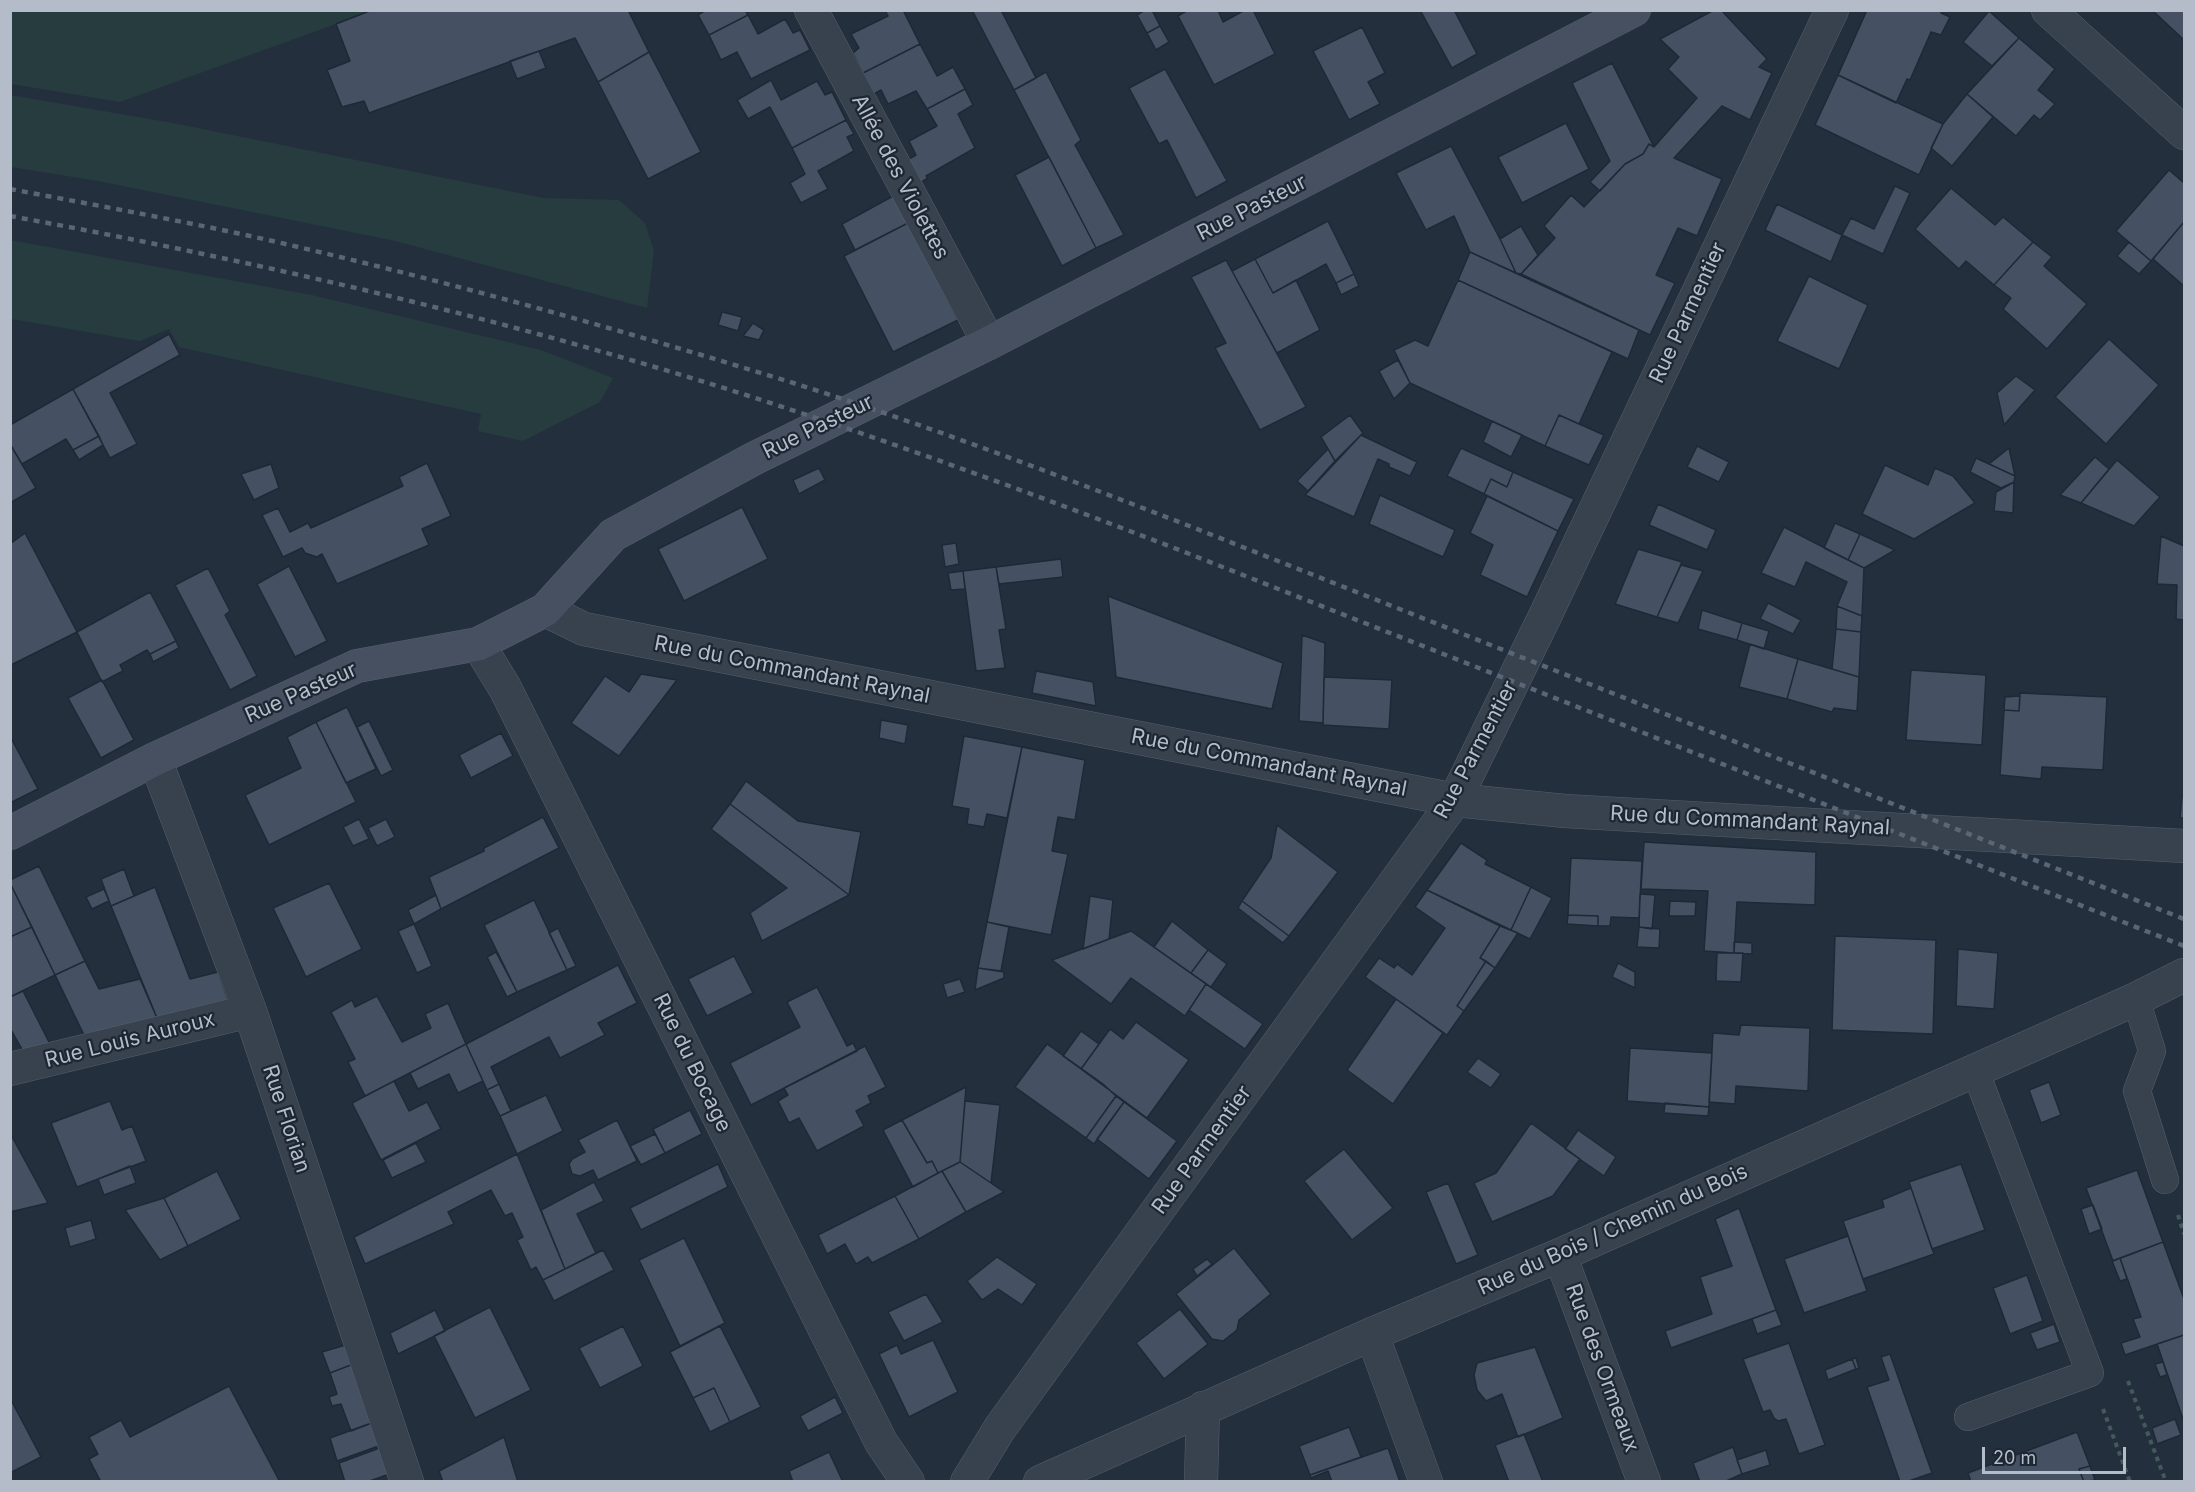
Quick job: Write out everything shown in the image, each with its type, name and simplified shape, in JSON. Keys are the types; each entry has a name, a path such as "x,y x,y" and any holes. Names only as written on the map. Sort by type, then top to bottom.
{"street":[{"name":"Allée des Violettes","path":"811,10 989,343"},
{"name":"Rue Pasteur","path":"10,833 155,759 357,666 478,644 545,610 613,535 755,458 989,343 1634,10"},
{"name":"Rue Parmentier","path":"967,1482 1000,1428 1455,800 1832,10"},
{"path":"2048,10 2184,133"},
{"name":"Rue du Commandant Raynal","path":"545,610 584,629 1455,800 1565,811 2184,846"},
{"name":"Rue du Bocage","path":"478,644 510,698 881,1442 908,1482"},
{"name":"Rue Florian","path":"155,759 250,1011 407,1482"},
{"name":"Rue du Bois / Chemin du Bois","path":"1040,1482 1372,1334 1560,1255 2136,999 2184,975"},
{"name":"Rue Louis Auroux","path":"10,1069 250,1011"},
{"name":"Rue des Ormeaux","path":"1560,1255 1644,1482"},
{"path":"1372,1334 1426,1482"},
{"path":"1201,1482 1203,1408"}],"lane":[{"path":"2136,999 2152,1051 2137,1091 2165,1180"},
{"path":"1968,1417 2090,1373 1975,1070"}],"path":[{"path":"2090,1373 2130,1482"}],"green space":[{"path":"10,11 372,11 120,102 11,84"},
{"path":"10,95 173,123 544,198 619,200 645,223 654,251 647,308 391,240 98,181 11,167"},
{"path":"10,240 312,295 541,350 613,378 600,402 523,441 478,431 481,414 179,347 169,329 140,341 11,319"}],"building":[{"path":"372,10 628,10 649,52 598,82 575,38 369,113 364,101 342,107 327,70 350,61 336,24"},
{"path":"706,10 745,10 748,15 709,35 698,15"},
{"path":"885,10 903,10 920,44 863,73 853,53 859,48 851,34 888,16"},
{"path":"972,10 1001,10 1036,78 1014,90"},
{"path":"1145,10 1152,10 1160,26 1147,33 1137,15"},
{"path":"1188,10 1218,10 1223,22 1245,10 1253,10 1275,54 1214,85 1178,16"},
{"path":"1420,10 1454,10 1477,54 1452,68"},
{"path":"1714,10 1721,10 1767,59 1759,67 1772,73 1750,120 1722,106 1674,158 1722,179 1697,236 1678,228 1656,275 1675,283 1650,335 1521,274 1555,238 1544,226 1571,195 1584,207 1625,164 1643,154 1649,144 1654,147 1697,98 1668,69 1679,57 1660,39"},
{"path":"1867,10 1942,10 1941,13 1950,17 1941,35 1931,32 1910,80 1907,79 1896,103 1838,75"},
{"path":"2152,10 2184,10 2184,40"},
{"path":"1989,11 2019,38 1992,66 1963,42"},
{"path":"748,15 758,34 785,19 793,33 800,30 810,50 751,79 737,52 721,60 709,35"},
{"path":"1160,26 1169,42 1156,50 1147,33"},
{"path":"1362,27 1385,73 1368,82 1380,104 1349,120 1313,51"},
{"path":"2019,38 2055,69 2038,90 2055,104 2040,120 2034,115 2016,136 1967,94"},
{"path":"920,44 937,76 953,67 965,89 927,109 916,91 888,104 881,90 874,94 863,73"},
{"path":"539,51 546,68 517,79 510,61"},
{"path":"649,52 701,152 648,179 598,82"},
{"path":"1612,63 1654,147 1649,144 1643,154 1625,164 1600,191 1590,182 1610,161 1572,83"},
{"path":"1165,69 1227,181 1196,198 1167,140 1159,144 1129,88"},
{"path":"1046,72 1081,140 1075,145 1124,235 1096,248 1014,90"},
{"path":"1838,75 1943,124 1919,175 1815,125"},
{"path":"771,80 781,100 817,81 825,95 832,92 846,120 792,148 770,107 748,119 737,100"},
{"path":"965,89 973,105 958,114 975,148 926,176 928,178 920,183 907,160 916,155 909,141 937,126 927,109"},
{"path":"1967,94 1993,117 1952,166 1931,148 1943,124"},
{"path":"846,120 854,134 847,137 854,151 818,171 828,189 801,203 790,183 805,174 792,148"},
{"path":"1566,123 1589,169 1522,203 1498,157"},
{"path":"1451,146 1516,273 1470,252 1454,216 1426,230 1396,173"},
{"path":"1049,157 1096,248 1062,266 1015,175"},
{"path":"2169,170 2184,183 2184,222 2151,261 2116,231"},
{"path":"1895,186 1910,193 1883,254 1842,235 1851,218 1874,229"},
{"path":"1951,188 1995,225 2003,217 2033,242 1994,285 1966,261 1959,269 1915,229"},
{"path":"895,195 908,223 855,250 842,224"},
{"path":"1777,204 1842,235 1831,262 1765,230"},
{"path":"1328,221 1354,274 1336,283 1326,264 1273,293 1255,259"},
{"path":"2184,222 2184,286 2153,259"},
{"path":"908,223 958,320 893,352 844,256"},
{"path":"1521,226 1538,255 1521,274 1516,273 1500,239"},
{"path":"2033,242 2052,257 2044,266 2087,304 2047,349 2003,309 2011,298 1994,285"},
{"path":"2129,242 2151,261 2139,274 2117,256"},
{"path":"1470,252 1639,330 1628,359 1458,280"},
{"path":"1255,259 1273,293 1296,280 1320,330 1277,353 1232,271"},
{"path":"1226,260 1306,407 1260,430 1215,348 1226,343 1191,277"},
{"path":"1354,274 1359,286 1341,295 1336,283"},
{"path":"1809,276 1868,305 1839,369 1777,341"},
{"path":"1458,280 1612,352 1579,424 1559,415 1545,446 1410,383 1394,350 1415,340 1428,346"},
{"path":"722,312 742,317 738,331 718,325"},
{"path":"753,323 764,330 759,340 743,336"},
{"path":"169,334 180,355 110,393 137,444 110,458 73,389"},
{"path":"2109,339 2159,385 2106,444 2055,397"},
{"path":"1398,360 1410,383 1394,399 1379,371"},
{"path":"2016,376 2035,390 2004,425 1997,393"},
{"path":"73,389 99,436 73,450 66,439 22,464 10,444 10,425"},
{"path":"1350,415 1363,433 1335,461 1321,437"},
{"path":"1559,415 1604,435 1589,465 1545,446"},
{"path":"1492,421 1522,435 1511,457 1483,442"},
{"path":"1361,435 1417,462 1410,476 1389,467 1389,464 1378,459 1354,517 1305,495"},
{"path":"99,436 103,445 79,460 73,450"},
{"path":"10,444 36,488 10,503"},
{"path":"1697,446 1729,462 1719,482 1687,467"},
{"path":"1461,448 1513,472 1507,487 1491,479 1484,494 1447,476"},
{"path":"2009,448 2015,476 1989,464"},
{"path":"1328,449 1335,461 1308,491 1297,481"},
{"path":"2095,457 2109,469 2081,503 2060,495"},
{"path":"1976,458 2015,476 2014,482 2001,488 1970,472"},
{"path":"2117,460 2160,497 2134,526 2081,503"},
{"path":"427,463 451,516 422,529 429,545 337,584 322,554 317,557 305,553 302,548 283,557 262,515 278,508 290,532 308,523 311,528 403,486 399,477"},
{"path":"271,464 279,488 254,500 241,474"},
{"path":"1885,465 1928,485 1935,468 1953,476 1975,503 1914,539 1862,514"},
{"path":"819,468 825,480 799,494 793,480"},
{"path":"1513,472 1574,499 1558,531 1484,494 1491,479 1507,487"},
{"path":"2014,482 2013,513 1994,511 1996,492"},
{"path":"1380,495 1455,530 1443,557 1369,524"},
{"path":"1487,496 1558,531 1527,597 1480,575 1493,545 1470,533"},
{"path":"1658,504 1716,530 1707,550 1649,525"},
{"path":"742,507 768,559 684,601 658,549"},
{"path":"1835,523 1860,534 1848,560 1824,548"},
{"path":"1784,527 1864,568 1862,616 1837,606 1847,582 1806,562 1795,587 1761,573"},
{"path":"25,533 77,632 11,665 10,544"},
{"path":"1860,534 1895,550 1864,568 1848,560"},
{"path":"2161,536 2184,546 2184,620 2176,619 2177,585 2157,584"},
{"path":"956,543 959,564 945,567 942,545"},
{"path":"1638,549 1682,562 1657,617 1615,604"},
{"path":"1061,559 1063,577 999,584 996,567"},
{"path":"1681,565 1703,571 1678,623 1657,617"},
{"path":"289,566 327,641 295,657 257,584"},
{"path":"996,567 1006,629 999,630 1005,668 976,671 963,571"},
{"path":"208,568 230,611 225,615 257,676 230,690 175,585"},
{"path":"963,571 965,589 951,590 948,573"},
{"path":"150,592 176,641 150,654 147,650 120,665 123,671 102,682 77,632"},
{"path":"1108,596 1283,663 1272,709 1116,677"},
{"path":"1768,603 1801,620 1793,634 1760,619"},
{"path":"1837,606 1862,616 1861,632 1836,629"},
{"path":"1702,610 1742,623 1737,640 1698,629"},
{"path":"1742,623 1769,631 1764,649 1737,640"},
{"path":"1836,629 1861,632 1859,677 1832,669"},
{"path":"1302,635 1325,643 1323,723 1299,721"},
{"path":"176,641 179,648 153,662 150,654"},
{"path":"1750,644 1798,659 1787,699 1739,687"},
{"path":"1798,659 1859,677 1857,711 1834,708 1832,712 1787,699"},
{"path":"1911,670 1986,675 1982,745 1906,740"},
{"path":"1036,671 1093,682 1096,706 1032,693"},
{"path":"641,674 677,680 619,756 571,723 605,676 629,692"},
{"path":"1324,677 1392,680 1389,729 1323,725"},
{"path":"102,680 134,740 101,758 68,698"},
{"path":"2020,693 2107,697 2103,770 2042,767 2041,779 2000,775 2004,710 2019,711"},
{"path":"2020,696 2019,711 2004,710 2005,697"},
{"path":"347,707 376,769 346,783 316,722"},
{"path":"881,720 908,725 905,744 879,738"},
{"path":"369,721 393,770 381,776 357,727"},
{"path":"316,722 356,802 269,845 245,795 301,768 287,737"},
{"path":"501,733 513,756 471,778 459,755"},
{"path":"10,736 38,789 10,803"},
{"path":"964,736 1022,747 1007,818 987,814 984,827 967,824 969,809 952,806"},
{"path":"1022,747 1085,760 1075,820 1058,817 1052,851 1068,854 1051,935 987,922"},
{"path":"746,781 798,821 861,832 849,895 730,804"},
{"path":"2182,796 2184,796 2184,818 2180,818"},
{"path":"730,804 849,895 762,941 750,913 787,888 711,829"},
{"path":"543,817 559,848 441,909 429,877 484,851 484,848"},
{"path":"359,819 369,839 353,846 343,827"},
{"path":"386,819 395,837 377,846 368,828"},
{"path":"1277,825 1338,872 1289,936 1242,901 1271,858"},
{"path":"1644,842 1816,852 1815,905 1737,902 1734,953 1704,951 1708,891 1641,889"},
{"path":"1461,843 1487,860 1485,864 1531,887 1511,930 1427,890"},
{"path":"1571,858 1642,861 1639,918 1611,917 1610,926 1598,926 1598,916 1568,915"},
{"path":"39,866 85,961 55,975 10,883 10,880"},
{"path":"124,869 134,896 111,906 101,879"},
{"path":"10,883 32,927 10,937"},
{"path":"329,883 362,949 306,977 273,908"},
{"path":"155,887 190,979 218,972 228,1000 157,1018 111,906"},
{"path":"1531,887 1552,898 1530,939 1511,930"},
{"path":"104,889 109,901 92,909 86,897"},
{"path":"1427,890 1500,926 1480,958 1486,961 1457,1006 1464,1011 1447,1035 1365,977 1379,958 1394,968 1397,964 1412,975 1445,928 1415,907"},
{"path":"1640,894 1655,895 1652,929 1639,927"},
{"path":"436,895 441,909 414,924 408,910"},
{"path":"1090,896 1113,900 1109,939 1083,949"},
{"path":"534,900 567,970 517,992 484,925"},
{"path":"1242,901 1289,936 1283,943 1238,908"},
{"path":"1670,901 1696,902 1695,916 1669,916"},
{"path":"1568,915 1598,916 1598,926 1567,924"},
{"path":"1172,921 1208,950 1191,973 1154,947"},
{"path":"987,922 1009,927 1001,971 978,968"},
{"path":"414,924 432,966 417,973 398,931"},
{"path":"1500,926 1518,933 1495,968 1480,958"},
{"path":"32,927 55,975 10,997 10,937"},
{"path":"1639,927 1660,929 1659,948 1637,947"},
{"path":"558,928 576,966 567,970 549,933"},
{"path":"1131,931 1206,984 1185,1016 1131,978 1111,1004 1052,960"},
{"path":"1835,936 1936,940 1933,1034 1832,1030"},
{"path":"1734,942 1752,943 1752,954 1734,953"},
{"path":"1958,949 1998,953 1994,1009 1956,1006"},
{"path":"1208,950 1227,964 1211,987 1191,973"},
{"path":"496,952 517,992 507,997 487,957"},
{"path":"1717,953 1743,953 1741,982 1716,981"},
{"path":"734,956 753,993 707,1016 688,979"},
{"path":"85,961 99,989 140,979 157,1018 84,1035 55,975"},
{"path":"1486,961 1495,968 1464,1011 1457,1006"},
{"path":"1618,963 1635,972 1635,988 1612,977"},
{"path":"618,965 637,1003 598,1023 605,1035 560,1058 549,1037 491,1067 499,1084 487,1090 466,1044"},
{"path":"978,968 1004,972 1004,978 975,990"},
{"path":"960,979 965,992 947,998 943,984"},
{"path":"1206,984 1263,1024 1245,1049 1189,1010"},
{"path":"817,987 847,1046 853,1043 857,1051 751,1105 730,1063 800,1027 787,1002"},
{"path":"23,991 50,1044 23,1051 10,1028 10,997"},
{"path":"377,996 402,1042 431,1028 425,1014 448,1003 466,1044 365,1096 348,1062 355,1059 331,1012 352,1000 355,1007"},
{"path":"1396,999 1443,1033 1393,1104 1347,1070"},
{"path":"1136,1022 1189,1060 1147,1118 1081,1069 1110,1029 1123,1039"},
{"path":"1741,1025 1810,1028 1808,1091 1736,1086 1735,1104 1709,1102 1713,1033 1739,1035"},
{"path":"1081,1031 1099,1044 1081,1069 1063,1056"},
{"path":"466,1044 483,1081 458,1093 449,1074 418,1089 410,1073"},
{"path":"1047,1044 1116,1096 1086,1138 1015,1087"},
{"path":"865,1046 886,1087 868,1096 871,1103 856,1111 864,1126 817,1151 799,1118 789,1123 778,1101 788,1095 784,1088"},
{"path":"1630,1048 1712,1053 1709,1107 1627,1101"},
{"path":"1478,1058 1501,1074 1491,1088 1467,1072"},
{"path":"394,1081 409,1111 427,1102 441,1129 381,1160 352,1103"},
{"path":"2049,1082 2061,1115 2041,1123 2029,1090"},
{"path":"499,1084 511,1111 500,1116 487,1090"},
{"path":"966,1087 960,1162 938,1173 932,1161 927,1163 902,1120"},
{"path":"546,1095 563,1131 517,1154 500,1116"},
{"path":"1116,1096 1124,1102 1094,1144 1086,1138"},
{"path":"110,1101 122,1130 132,1126 146,1161 77,1187 51,1123"},
{"path":"965,1101 1000,1105 991,1183 960,1162"},
{"path":"1124,1102 1177,1141 1149,1179 1097,1139"},
{"path":"1665,1103 1709,1107 1708,1116 1664,1113"},
{"path":"690,1110 702,1134 665,1153 653,1129"},
{"path":"617,1120 637,1161 598,1180 593,1170 580,1176 572,1174 569,1164 572,1159 585,1152 578,1140"},
{"path":"902,1120 927,1163 932,1161 938,1173 913,1187 883,1130"},
{"path":"1531,1123 1580,1159 1553,1196 1492,1222 1474,1183 1496,1173"},
{"path":"1578,1130 1616,1157 1604,1176 1565,1149"},
{"path":"10,1133 48,1203 10,1212"},
{"path":"655,1134 665,1153 641,1165 630,1146"},
{"path":"416,1143 426,1162 392,1178 383,1160"},
{"path":"1344,1149 1393,1208 1352,1240 1304,1181"},
{"path":"517,1154 565,1269 543,1280 536,1267 531,1270 517,1240 523,1237 512,1213 505,1216 491,1190 448,1212 454,1224 365,1264 354,1237"},
{"path":"960,1162 1004,1192 966,1212 942,1171"},
{"path":"718,1164 728,1187 641,1230 630,1208"},
{"path":"1961,1164 1985,1230 1932,1249 1909,1182"},
{"path":"130,1166 136,1183 104,1195 98,1179"},
{"path":"2137,1170 2163,1242 2113,1261 2086,1188"},
{"path":"217,1171 241,1219 188,1246 164,1198"},
{"path":"942,1171 966,1212 919,1239 895,1196"},
{"path":"594,1182 604,1201 577,1214 596,1253 565,1269 541,1210"},
{"path":"1448,1183 1478,1255 1456,1264 1426,1192"},
{"path":"1911,1188 1934,1254 1863,1279 1843,1221 1884,1207 1882,1200"},
{"path":"895,1196 919,1239 872,1263 868,1257 856,1264 845,1244 827,1254 818,1235"},
{"path":"164,1198 188,1246 160,1260 125,1210"},
{"path":"2093,1205 2102,1229 2089,1234 2081,1209"},
{"path":"1739,1208 1776,1310 1671,1348 1665,1331 1712,1314 1700,1277 1732,1266 1715,1219"},
{"path":"91,1220 96,1239 70,1247 65,1228"},
{"path":"1848,1236 1867,1291 1804,1313 1784,1259"},
{"path":"684,1238 725,1323 680,1346 639,1260"},
{"path":"2163,1242 2184,1299 2184,1335 2125,1355 2121,1343 2140,1337 2133,1319 2141,1317 2120,1258"},
{"path":"1234,1248 1271,1294 1239,1320 1237,1330 1223,1341 1212,1339 1176,1294"},
{"path":"603,1250 614,1270 554,1301 543,1280"},
{"path":"997,1257 1037,1284 1022,1305 998,1289 982,1300 967,1281"},
{"path":"2120,1258 2127,1279 2120,1281 2112,1261"},
{"path":"1207,1259 1212,1264 1197,1276 1193,1269"},
{"path":"2027,1275 2043,1321 2010,1334 1993,1288"},
{"path":"926,1294 943,1322 904,1341 888,1312"},
{"path":"490,1307 531,1390 475,1418 434,1336"},
{"path":"1180,1309 1208,1344 1164,1379 1136,1343"},
{"path":"435,1310 445,1331 398,1354 390,1333"},
{"path":"1776,1310 1782,1325 1757,1334 1752,1319"},
{"path":"2054,1324 2060,1342 2037,1350 2030,1333"},
{"path":"623,1326 643,1366 600,1388 579,1348"},
{"path":"720,1326 761,1407 730,1422 714,1388 693,1398 670,1352"},
{"path":"2184,1335 2184,1422 2157,1344"},
{"path":"933,1340 958,1392 909,1417 879,1354 897,1345 901,1354"},
{"path":"1789,1343 1825,1445 1799,1454 1786,1419 1778,1421 1770,1410 1763,1412 1743,1359"},
{"path":"349,1344 356,1363 330,1373 322,1352"},
{"path":"1535,1347 1563,1418 1518,1437 1502,1394 1486,1401 1477,1390 1474,1375 1477,1363"},
{"path":"1890,1354 1932,1473 1906,1482 1900,1482 1867,1387 1889,1380 1881,1357"},
{"path":"1856,1358 1859,1368 1856,1369 1852,1359"},
{"path":"1852,1359 1856,1369 1828,1380 1825,1370"},
{"path":"2163,1362 2167,1375 2160,1377 2155,1364"},
{"path":"356,1363 377,1421 351,1431 341,1404 332,1406 329,1397 337,1394 330,1373"},
{"path":"229,1386 280,1482 101,1482 89,1459 98,1454 89,1437 121,1420 130,1437"},
{"path":"714,1388 730,1422 710,1432 693,1398"},
{"path":"835,1397 843,1413 808,1431 800,1416"},
{"path":"10,1398 41,1457 10,1473"},
{"path":"2175,1419 2181,1435 2157,1444 2152,1428"},
{"path":"377,1421 384,1444 337,1461 330,1438"},
{"path":"1349,1427 1361,1457 1310,1475 1299,1446"},
{"path":"2077,1432 2090,1466 2079,1469 2084,1482 1971,1482 1968,1473"},
{"path":"1524,1434 1543,1482 1509,1482 1495,1445"},
{"path":"504,1437 518,1482 443,1482 439,1471"},
{"path":"385,1446 395,1472 367,1482 345,1482 339,1463"},
{"path":"1733,1447 1742,1474 1724,1482 1700,1482 1693,1463"},
{"path":"1388,1448 1400,1482 1332,1482 1328,1471 1311,1478 1310,1475"},
{"path":"1766,1450 1770,1465 1742,1474 1737,1460"},
{"path":"829,1452 843,1482 793,1482 789,1471"},
{"path":"2090,1466 2095,1480 2084,1482 2079,1469"}],"railway":[{"path":"10,189 244,235 393,270 624,332 853,402 1192,527 2184,919"},
{"path":"10,216 186,250 362,289 622,357 828,422 1182,551 2184,946"}]}
